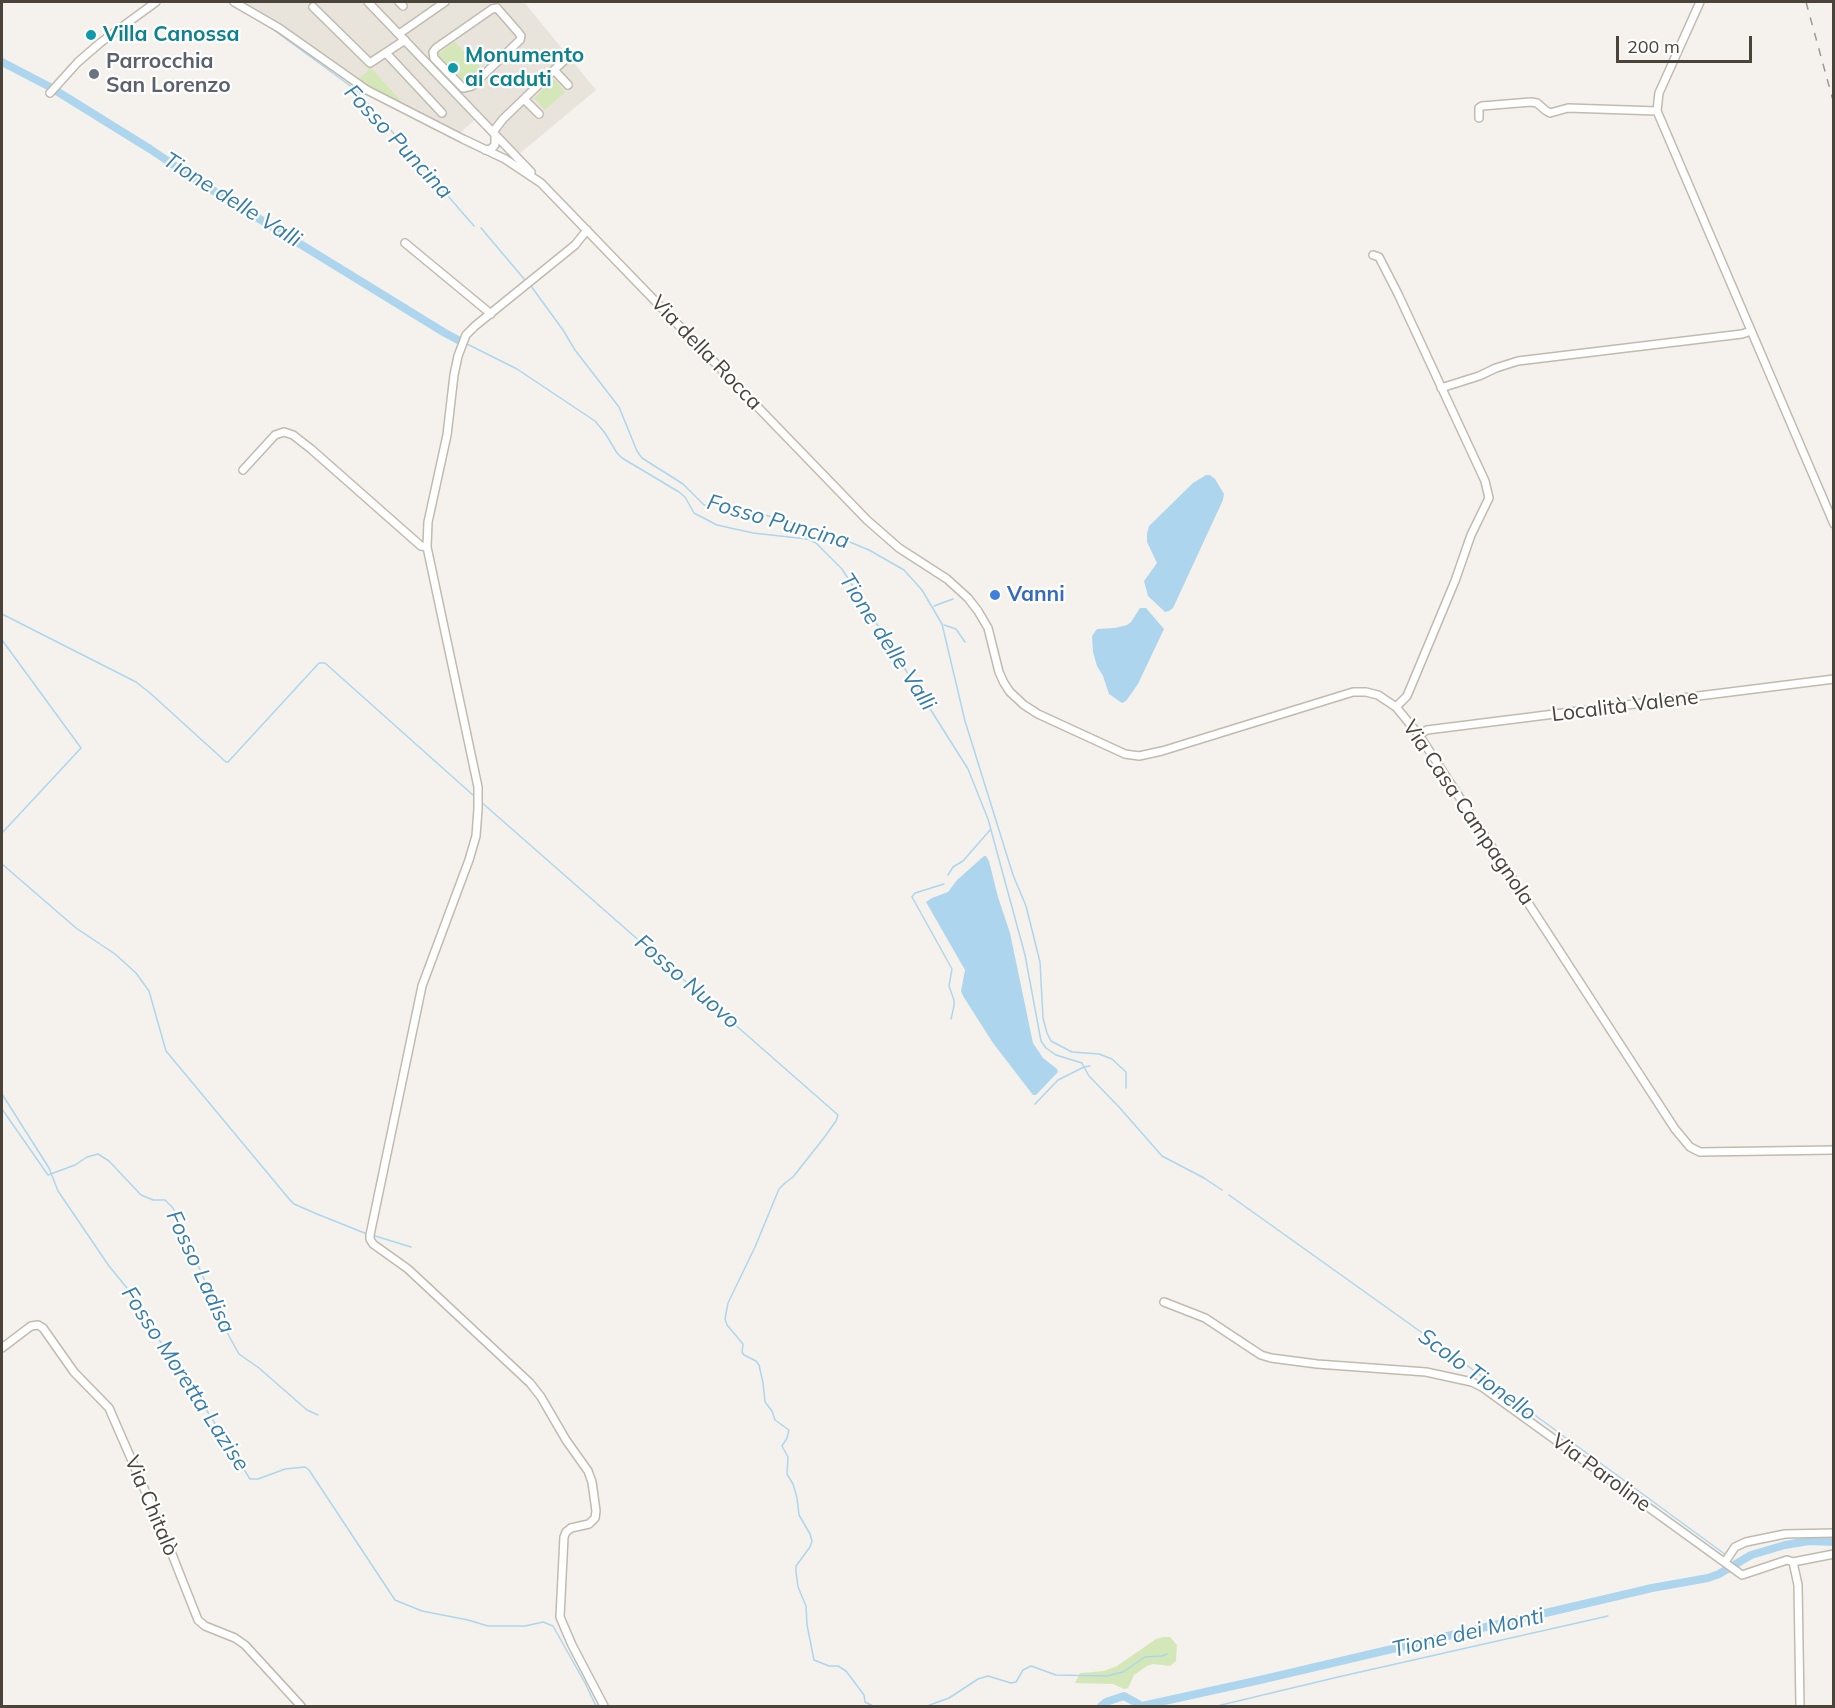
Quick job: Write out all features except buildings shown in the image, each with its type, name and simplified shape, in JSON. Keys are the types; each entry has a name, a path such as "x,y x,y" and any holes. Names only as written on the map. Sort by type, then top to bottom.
{"street":[{"path":"53,90 78,62 100,43 156,2"},
{"name":"Via della Rocca","path":"234,2 279,28 367,90 504,159 536,178 874,527 899,548 946,579 968,598 988,628 999,672 1010,692 1018,700 1038,714 1125,753"},
{"path":"368,2 446,77 536,178"},
{"path":"313,7 368,63 372,63 386,54 402,37 445,2"},
{"path":"1701,2 1659,93 1657,111 1833,524"},
{"path":"492,9 499,9 521,36 520,40 469,88 463,88 446,77 434,58 434,50 492,9"},
{"path":"386,54 442,113"},
{"path":"492,131 568,57"},
{"path":"554,70 568,85"},
{"path":"524,99 539,114"},
{"path":"1479,118 1479,110 1482,106 1531,102 1535,102 1550,113 1568,108 1657,111"},
{"path":"485,150 495,145 492,131"},
{"path":"492,131 504,159 509,157 510,153 506,146"},
{"path":"587,230 575,245 466,334 454,375 447,435 428,522 428,547 478,788 476,836 422,986 370,1239 378,1248 408,1269 530,1383 542,1397 566,1440 588,1471 592,1482 596,1518 589,1524 571,1528 564,1537 560,1617 604,1707"},
{"path":"405,243 491,314"},
{"path":"1373,255 1379,257 1389,275 1485,481 1489,498 1407,696 1396,707"},
{"path":"1441,388 1518,362 1751,331"},
{"path":"243,470 275,435 284,432 293,435 421,546 428,547"},
{"name":"Località Valene","path":"1419,735 1427,730 1833,679"},
{"name":"Via Casa Campagnola","path":"1125,753 1139,756 1162,752 1353,692 1378,695 1396,707 1419,735 1675,1129 1690,1147 1700,1152 1833,1150"},
{"name":"Via Paroline","path":"1164,1302 1205,1318 1261,1355 1271,1358 1317,1364 1426,1372 1472,1382 1743,1575 1787,1560 1793,1562"},
{"name":"Via Chitalò","path":"2,1348 31,1326 38,1325 43,1328 74,1372 112,1414 160,1524 198,1620 245,1645 301,1707"},
{"path":"1725,1562 1735,1547 1746,1542 1785,1534 1833,1533"},
{"path":"1800,1707 1798,1585 1793,1562 1833,1554"}],"shaded area":[{"path":"242,2 524,2 596,90 518,155 481,114 458,135 370,88 283,27"}],"green space":[{"path":"455,42 481,68 464,85 436,55"},
{"path":"371,68 401,101 400,103 358,80"},
{"path":"554,79 565,92 545,110 534,98"},
{"path":"1170,1637 1177,1645 1176,1661 1170,1666 1153,1664 1147,1666 1134,1675 1128,1688 1124,1689 1113,1684 1075,1683 1080,1673 1104,1671 1117,1666 1156,1639"}],"water":[{"path":"1206,475 1215,479 1224,494 1223,500 1173,608 1165,612 1148,596 1144,581 1157,563 1147,542 1149,526 1193,483"},
{"path":"1140,608 1146,608 1164,629 1138,684 1122,703 1109,694 1097,666 1092,636 1097,629 1127,625"},
{"path":"984,856 989,861 1010,933 1033,1043 1043,1058 1058,1072 1036,1095 1033,1095 993,1043 963,996 961,991 965,970 926,902 948,892 957,880"}],"waterway":[{"name":"Fosso Puncina","path":"238,8 271,28 356,90 474,226"},
{"name":"Tione delle Valli","path":"2,62 50,87 196,180 460,341"},
{"name":"Fosso Puncina","path":"481,228 525,280"},
{"name":"Fosso Puncina","path":"531,286 575,350 619,407 642,458 683,484 704,505 731,505 833,535 869,550 904,570 922,590 942,624 965,721 1013,875 1026,906 1040,962 1043,1018 1047,1033 1051,1041 1072,1052 1099,1054 1112,1059 1126,1072 1126,1088"},
{"name":"Tione delle Valli","path":"465,343 517,369 595,421 622,458 679,492 685,497 694,513 717,525 753,533 807,539 816,543 842,569 968,769 988,819 1025,955 1041,1041 1056,1055 1082,1063 1084,1067 1090,1066"},
{"name":"Fosso Puncina","path":"934,606 953,599"},
{"name":"Fosso Nuovo","path":"2,614 136,682 226,762 319,663 325,663 474,796"},
{"name":"Fosso Puncina","path":"944,625 956,629 965,642"},
{"path":"2,640 81,748 2,833"},
{"name":"Fosso Nuovo","path":"480,801 838,1115 823,1139 793,1177 779,1189 728,1303 725,1319 727,1325 743,1344 744,1355 759,1365 765,1402 775,1420 789,1430 782,1446 788,1457 787,1474 793,1484 799,1515 812,1541 796,1566 796,1572 798,1587 806,1606 814,1660 829,1666 838,1666 846,1671 864,1695 865,1702 873,1706"},
{"name":"Tione delle Valli","path":"948,875 953,867 963,861 990,830"},
{"path":"2,864 76,928 115,954 136,973 149,991 166,1051 290,1200 294,1204 367,1234"},
{"name":"Tione delle Valli","path":"944,884 915,893 912,897 952,969 949,986 954,1006 951,1019"},
{"name":"Scolo Tionello","path":"1035,1104 1058,1080 1084,1067 1089,1076 1162,1156 1222,1190"},
{"name":"Fosso Moretta Lazise","path":"2,1094 49,1168 58,1191 109,1266 127,1288 250,1479 258,1479 285,1469 305,1467 309,1470 395,1600 422,1611 488,1626 525,1626 543,1622 553,1626 596,1706"},
{"name":"Fosso Ladisa","path":"2,1109 48,1175 98,1154 109,1161 141,1195 153,1200 165,1200 173,1208 239,1354 259,1368 307,1410 318,1415"},
{"name":"Scolo Tionello","path":"1229,1195 1726,1555"},
{"path":"372,1235 411,1247"},
{"name":"Tione dei Monti","path":"1101,1706 1124,1696 1142,1706 1260,1680 1652,1588 1708,1578 1751,1555 1785,1545 1809,1541 1834,1542"},
{"path":"1217,1706 1608,1616"},
{"name":"Fosso Nuovo","path":"927,1706 949,1698 978,1679 988,1676 1011,1683 1016,1682 1023,1670 1031,1666 1056,1675 1107,1676 1123,1672 1145,1657 1167,1654"}],"railway":[{"path":"1806,2 1834,104"}],"place":[{"name":"Villa Canossa","path":"91,35"},
{"name":"Monumento ai caduti","path":"453,68"},
{"name":"Parrocchia San Lorenzo","path":"94,74"},
{"name":"Vanni","path":"995,595"}]}
